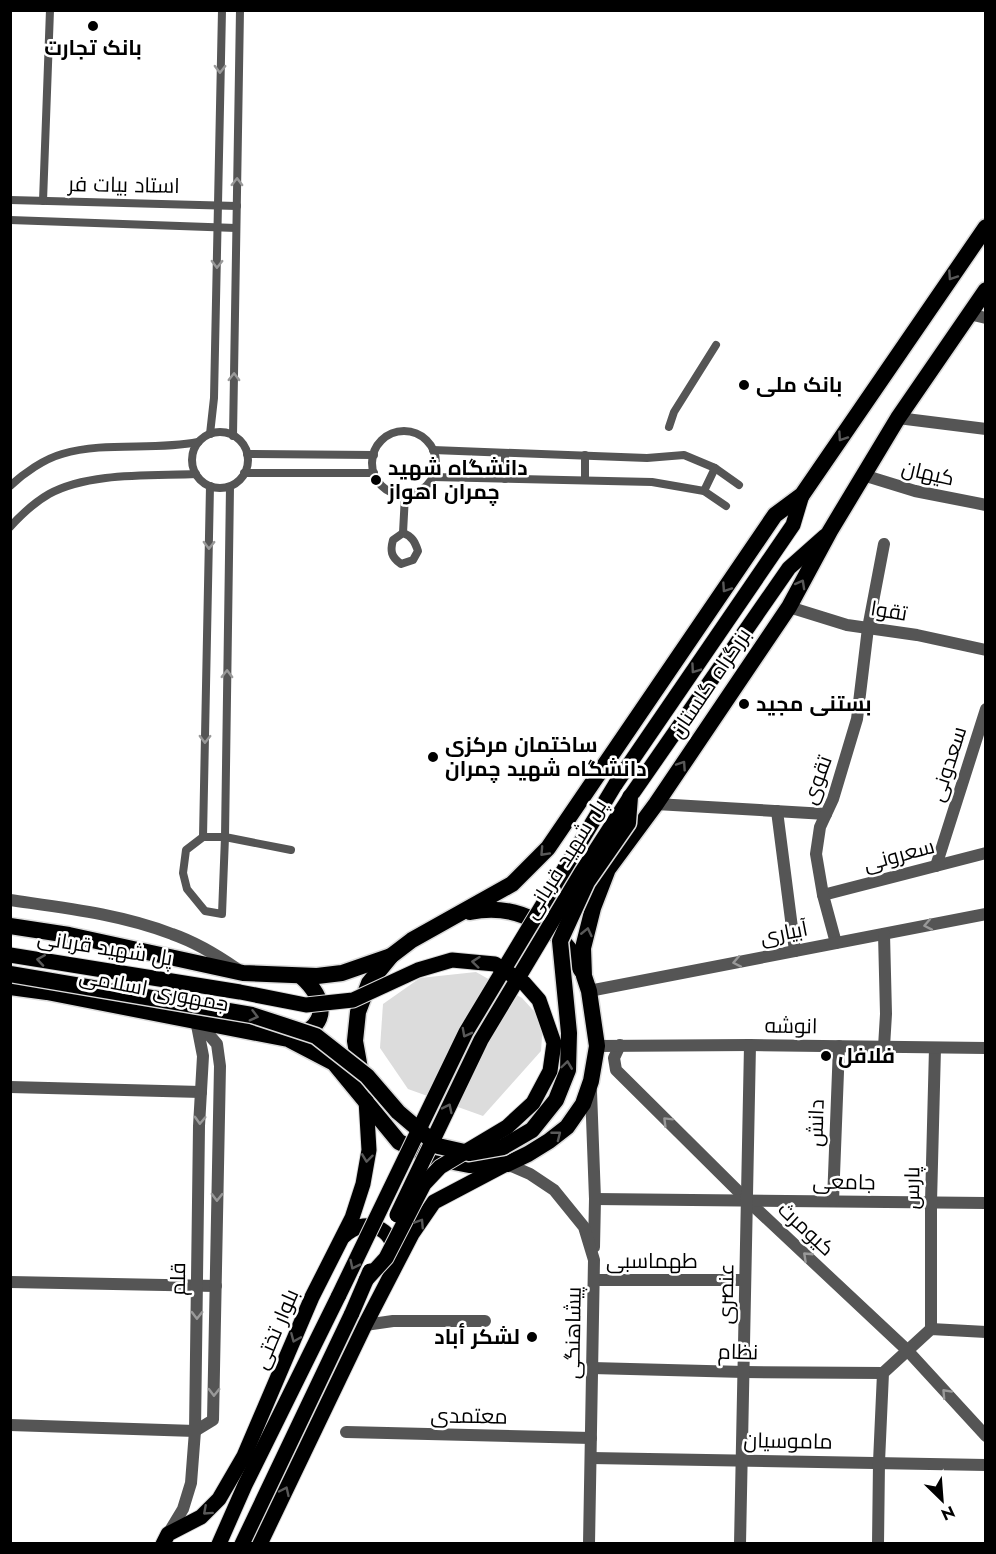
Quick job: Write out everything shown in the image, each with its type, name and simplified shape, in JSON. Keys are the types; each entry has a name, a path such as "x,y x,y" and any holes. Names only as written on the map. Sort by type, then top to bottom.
{"highway":[{"path":"366,1100 355,1041 358,1012 369,983 391,956 412,940 512,884 548,848 775,515 802,495 986,228"},
{"name":"بزرگراه گلستان","path":"507,1164 528,1154 567,1127 582,1104 591,1081 597,1046 583,948 592,908 608,869 656,804 789,607 830,531 898,418 977,316 986,290"},
{"name":"پل شهید قربانی","path":"10,974 252,1015 316,1036 367,1076 398,1112 438,1146 469,1153 503,1147 532,1130 556,1100 568,1070 569,1033 560,941 587,882 628,823 630,797"},
{"path":"461,914 474,911 511,911 545,926 565,943 579,964 587,984"},
{"name":"جمهوری اسلامی","path":"10,926 69,935 243,973 301,976 342,973 391,956"},
{"path":"288,1039 299,1036 315,1024 321,1014 321,1002 313,987 301,976"},
{"name":"جمهوری اسلامی","path":"10,987 47,992 288,1039 334,1063 399,1142 433,1158 469,1166 507,1164"}],"main road":[{"name":"پل شهید قربانی","path":"219,1544 245,1485 466,1032 615,785 793,525 802,495"},
{"path":"630,797 789,568 830,531"},
{"name":"پل شهید قربانی","path":"242,1544 481,1040 581,873 630,797"},
{"name":"پل شهید قربانی","path":"10,956 240,992 306,1005 353,1000 418,970 452,960 495,964 524,983 539,1000 554,1043 550,1071 533,1103 507,1126 440,1167 424,1184 386,1258 366,1280"},
{"name":"بلوار تختی","path":"166,1538 201,1517 219,1499 244,1456 312,1297 352,1218 363,1184 369,1150 366,1100"},
{"path":"260,1544 394,1267 434,1202 507,1164"},
{"path":"340,1242 349,1231 362,1225 382,1229 392,1239 394,1245 394,1267"}],"street":[{"path":"898,418 986,429"},
{"name":"کیهان","path":"863,475 915,491 986,505"},
{"name":"تقوی","path":"836,943 823,895 816,854 820,827 845,762 857,719 868,628 884,544"},
{"name":"تقوا","path":"789,607 847,625 949,641 986,650"},
{"name":"سعدونی","path":"936,866 986,709"},
{"path":"656,804 826,814"},
{"path":"777,811 795,951"},
{"name":"سعرونی","path":"823,895 986,853"},
{"path":"10,900 101,913 173,934 215,954 243,973"},
{"name":"آبیاری","path":"587,984 795,951 986,914"},
{"path":"884,934 886,1014 884,1047"},
{"path":"10,1425 195,1431 213,1420 220,1066 217,1044 196,1020"},
{"name":"قلم","path":"166,1538 183,1509 191,1483 195,1431 203,1056 196,1020"},
{"name":"کیومرث","path":"620,1045 614,1058 616,1070 747,1200 907,1350 986,1436"},
{"name":"عنصری","path":"740,1544 750,1045"},
{"name":"انوشه","path":"597,1046 986,1048"},
{"name":"دانش","path":"833,1201 839,1046"},
{"name":"پارس","path":"932,1329 931,1202 935,1048"},
{"path":"591,1081 595,1199 594,1260"},
{"path":"10,1087 201,1092"},
{"name":"پیشاهنگی","path":"507,1164 530,1174 554,1190 584,1227 594,1260 589,1544"},
{"name":"جامعی","path":"595,1199 986,1203"},
{"name":"طهماسبی","path":"594,1280 745,1280"},
{"path":"10,1282 216,1286"},
{"path":"365,1324 393,1321 485,1321"},
{"path":"878,1544 883,1373 932,1329 986,1332"},
{"name":"نظام","path":"592,1368 883,1373"},
{"name":"معتمدی","path":"346,1432 591,1438"},
{"name":"ماموسیان","path":"591,1458 986,1465"}],"lane":[{"path":"43,201 50,10"},
{"path":"210,434 214,398 222,10"},
{"path":"233,436 240,10"},
{"name":"استاد بیات فر","path":"10,200 237,206"},
{"name":"استاد بیات فر","path":"10,220 237,228"},
{"path":"669,427 674,412 716,345"},
{"path":"399,431 415,433 428,441 433,450 436,470 429,484 417,493 405,495 387,490 376,479 372,464 375,449 385,437 399,431"},
{"path":"10,486 23,474 61,454 101,447 174,447 198,442 210,434 224,432 238,438 247,453 248,465 242,478 230,487 215,488 202,482 193,470 192,456 198,442"},
{"path":"433,450 647,458 684,455 715,468 739,484"},
{"path":"247,453 374,455"},
{"path":"505,453 505,479"},
{"path":"585,455 585,480"},
{"path":"704,491 715,468"},
{"path":"244,473 374,472"},
{"path":"10,527 21,515 50,494 82,482 196,474"},
{"path":"432,477 652,482 704,491 726,507"},
{"path":"203,837 210,486"},
{"path":"230,487 225,837 222,914 205,910 187,889 183,873 186,850 203,837 225,837 291,850"},
{"path":"403,534 405,495"}],"shaded area":[{"path":"476,972 522,998 543,1021 541,1051 483,1116 408,1089 380,1048 383,1004 420,978"}],"place":[{"name":"بانک تجارت","path":"93,26"},
{"name":"بانک ملی","path":"744,385"},
{"name":"دانشگاه شهید چمران اهواز","path":"376,480"},
{"name":"بستنی مجید","path":"744,704"},
{"name":"ساختمان مرکزی دانشگاه شهید چمران","path":"433,757"},
{"name":"فلافل","path":"826,1056"},
{"name":"لشكر أباد","path":"532,1337"}]}
